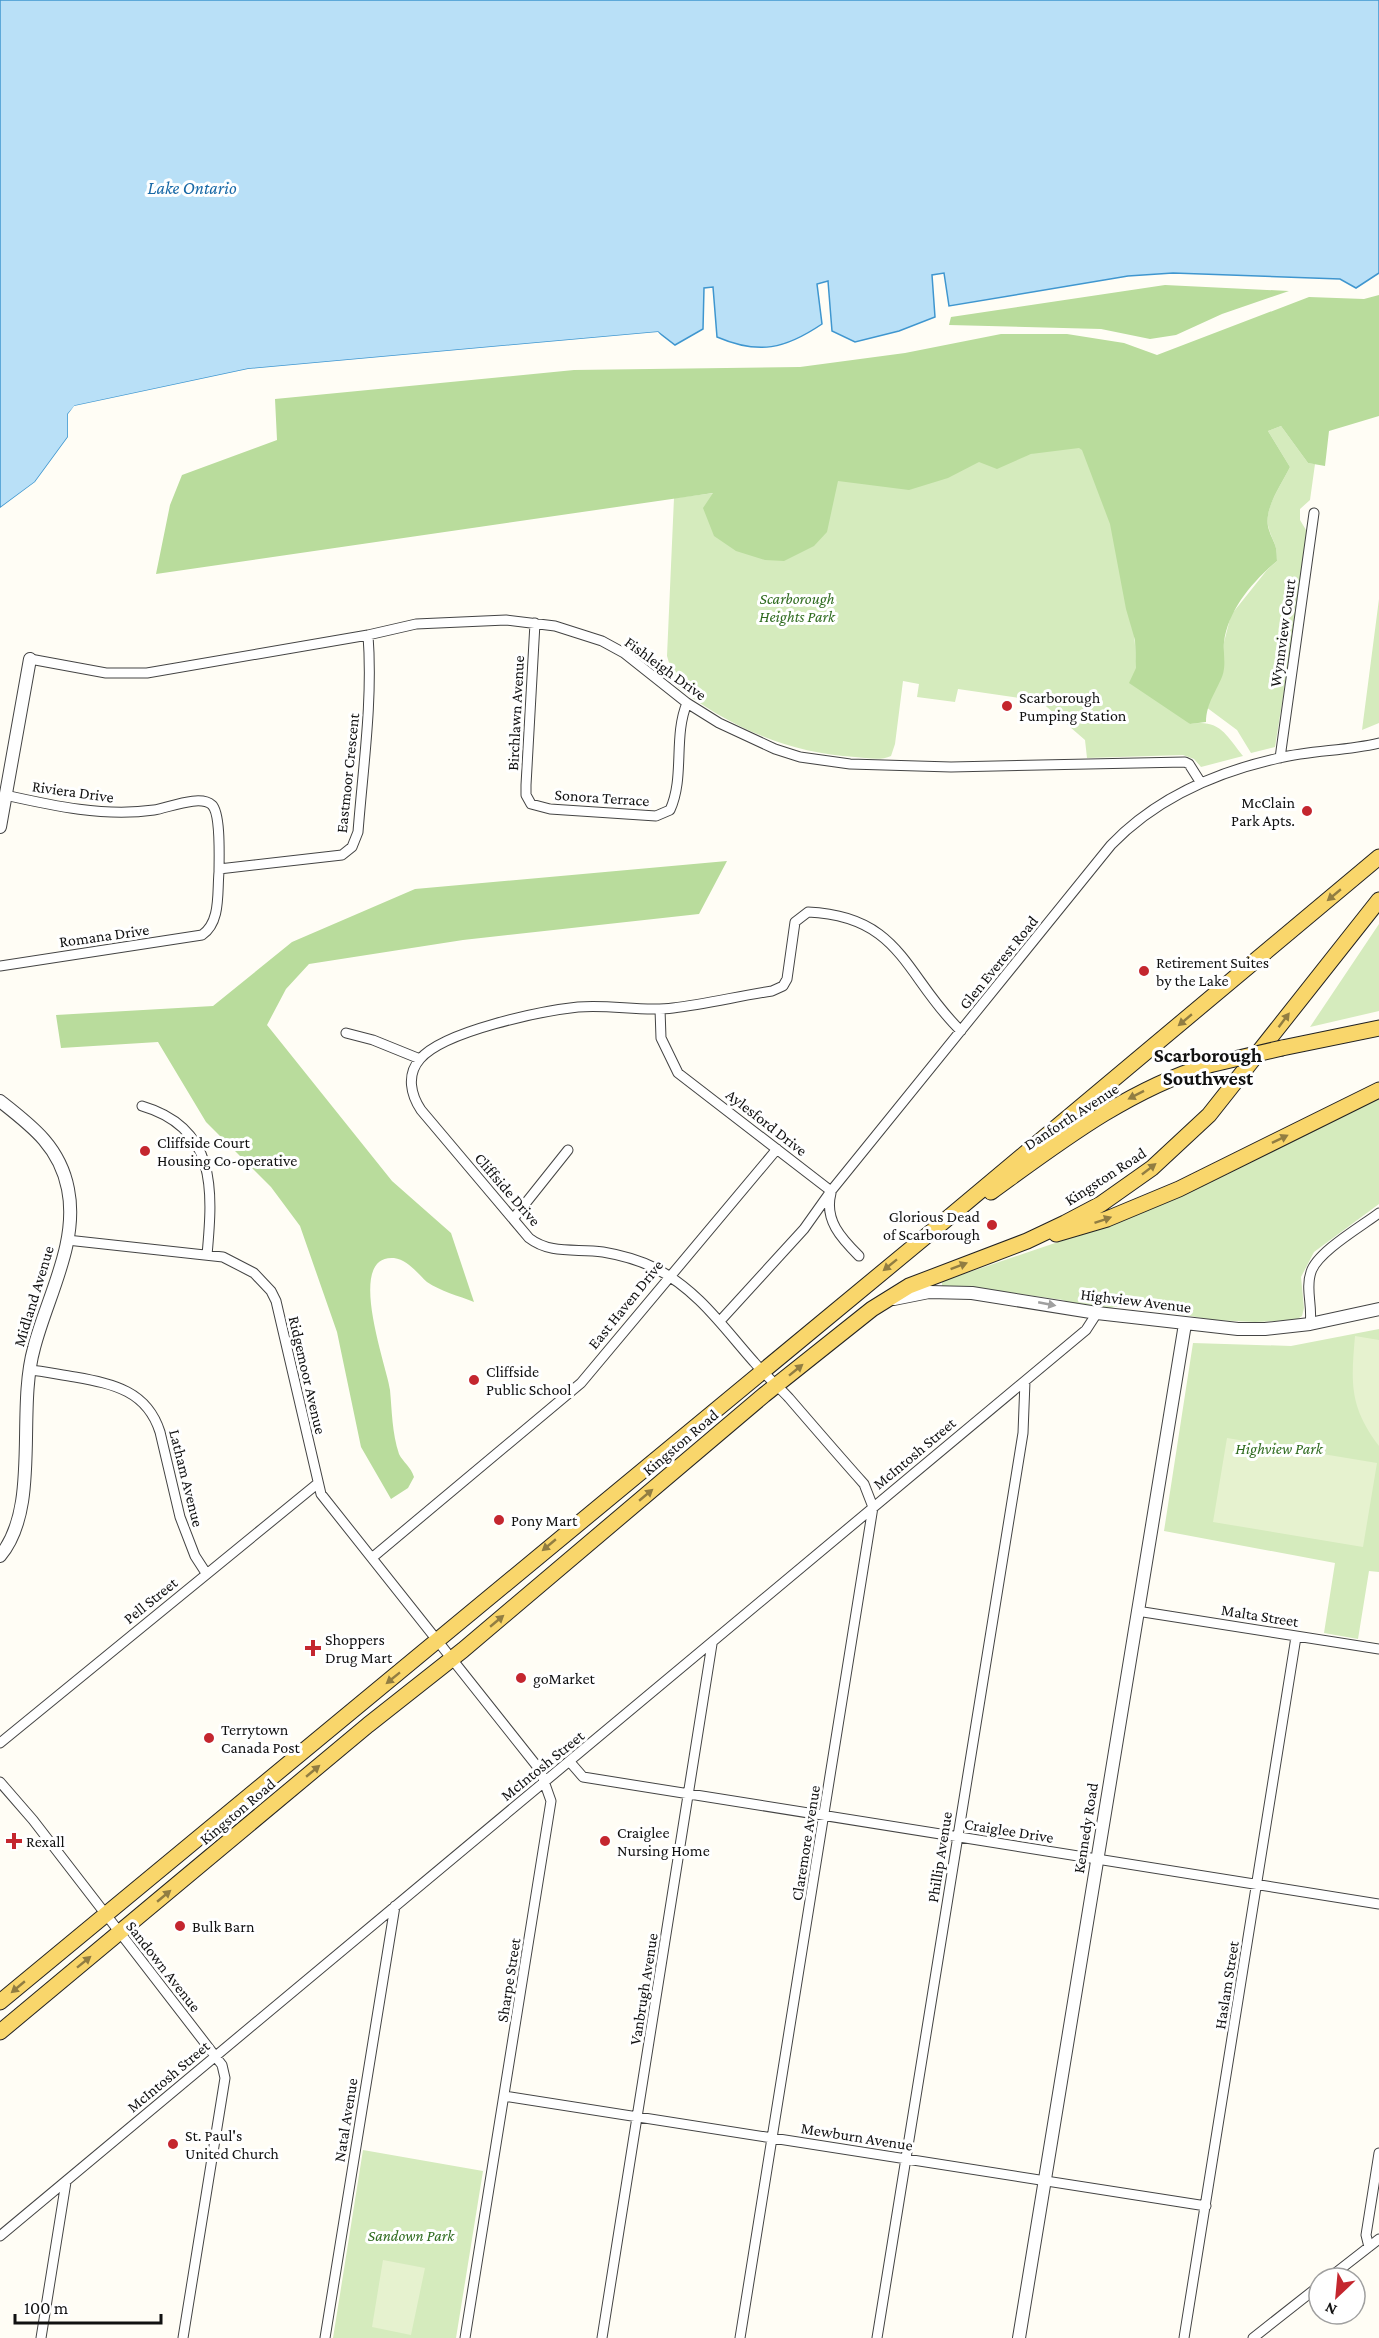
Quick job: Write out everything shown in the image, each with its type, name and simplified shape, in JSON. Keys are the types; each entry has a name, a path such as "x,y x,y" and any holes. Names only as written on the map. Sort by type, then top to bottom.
{"main road":[{"name":"Kingston Road","path":"0,2002 936,1228 1379,857"},
{"name":"Kingston Road","path":"0,2032 452,1658 776,1385 872,1309 928,1278 1027,1242 1101,1204 1152,1168 1209,1115 1379,900"},
{"name":"Danforth Avenue","path":"936,1228 977,1203 1087,1122 1168,1079 1209,1065 1379,1028"},
{"path":"1027,1242 1068,1231 1143,1205 1379,1090"}],"street":[{"name":"Wynnview Court","path":"1280,758 1314,513"},
{"name":"Fishleigh Drive","path":"30,659 106,673 147,673 368,635 416,624 459,620 535,623 565,629 602,641 624,653 687,703 719,723 765,745 823,761 951,767 1176,761 1189,764 1201,783"},
{"name":"Birchlawn Avenue","path":"531,804 526,795 526,785 535,623"},
{"name":"Eastmoor Crescent","path":"219,869 342,855 352,848 358,832 368,717 370,661 368,635"},
{"path":"0,827 30,659"},
{"name":"Sonora Terrace","path":"531,804 550,810 656,816 670,810 675,793 681,718 687,703"},
{"name":"Glen Everest Road","path":"720,1322 804,1229 831,1191 1118,838 1140,817 1161,803 1201,783 1280,758 1379,743"},
{"name":"Riviera Drive","path":"5,795 100,812 154,810 198,802 208,803 213,806 218,819 219,869"},
{"name":"Romana Drive","path":"0,966 202,935 210,930 215,917 219,869"},
{"path":"346,1033 373,1040 420,1059 459,1037 542,1012 609,1006 660,1009 772,991 783,986 787,979 795,922 808,912 848,917 878,931 905,958 961,1031"},
{"name":"Aylesford Drive","path":"660,1009 661,1038 678,1073 831,1191"},
{"name":"Cliffside Drive","path":"420,1059 411,1086 417,1103 529,1238 545,1246 561,1250 605,1252 629,1258 668,1276 699,1299 761,1371 776,1385"},
{"name":"Midland Avenue","path":"0,1101 41,1134 62,1167 70,1200 67,1240 29,1370 25,1401 23,1503 17,1529 0,1556"},
{"path":"142,1106 175,1120 199,1149 208,1175 211,1197 207,1254"},
{"name":"East Haven Drive","path":"372,1557 581,1383 668,1276 777,1149"},
{"path":"513,1219 568,1150"},
{"path":"831,1191 830,1211 835,1229 859,1256"},
{"path":"1310,1324 1312,1313 1308,1289 1313,1267 1322,1256 1379,1213"},
{"name":"Ridgemoor Avenue","path":"67,1240 207,1254 237,1263 254,1273 272,1291 282,1322 317,1484 327,1503 452,1658"},
{"name":"Highview Avenue","path":"888,1300 916,1294 947,1292 997,1295 1097,1313 1120,1314 1185,1324 1265,1329 1310,1324 1379,1309"},
{"name":"McIntosh Street","path":"0,2236 1086,1330 1097,1313"},
{"name":"Kennedy Road","path":"1019,2338 1185,1324"},
{"name":"Latham Avenue","path":"29,1370 122,1387 147,1405 156,1418 187,1539 206,1574"},
{"name":"Phillip Avenue","path":"877,2338 1023,1433 1025,1381"},
{"path":"776,1385 864,1484 873,1507"},
{"name":"Pell Street","path":"1,1742 317,1484"},
{"name":"Claremore Avenue","path":"740,2338 873,1507"},
{"name":"Malta Street","path":"1137,1611 1379,1649"},
{"name":"Haslam Street","path":"1184,2338 1296,1636"},
{"name":"Vanbrugh Avenue","path":"602,2338 712,1644"},
{"name":"Sharpe Street","path":"452,1658 540,1770 551,1801 465,2338"},
{"name":"Craiglee Drive","path":"570,1762 583,1777 1379,1904"},
{"name":"Sandown Avenue","path":"0,1782 106,1913 119,1934 216,2055 225,2078 183,2338"},
{"name":"Natal Avenue","path":"325,2338 395,1906"},
{"name":"Mewburn Avenue","path":"504,2096 1206,2206"},
{"path":"1369,2247 1366,2235 1379,2153"},
{"path":"41,2338 66,2182"},
{"path":"1344,2266 1379,2239"},
{"path":"1253,2338 1307,2295"}],"green space":[{"path":"1165,285 1289,291 1222,314 1176,335 1150,339 1101,329 949,325 951,317"},
{"path":"1379,295 1379,416 1329,431 1325,466 1308,463 1281,426 1268,431 1290,467 1268,514 1269,530 1276,547 1277,561 1243,597 1226,630 1223,674 1210,703 1206,722 1190,724 1129,683 1136,668 1135,640 1126,609 1110,524 1082,450 1079,448 1031,454 997,469 979,462 948,478 909,490 838,481 827,532 814,546 784,561 765,560 736,551 714,536 703,508 713,493 156,574 170,505 182,475 277,440 275,399 574,370 800,367 905,353 1001,334 1067,334 1124,343 1157,355 1309,297 1364,299"},
{"path":"1281,426 1308,463 1315,464 1310,500 1300,509 1300,520 1309,535 1275,747 1251,753 1237,730 1206,707 1223,673 1224,642 1231,615 1277,561 1276,547 1269,529 1268,514 1290,467 1268,431"},
{"name":"Scarborough Heights Park","path":"1122,443 1136,661 1190,724 1215,726 1227,735 1243,756 1201,767 1194,759 1183,755 1087,758 1085,740 1040,701 958,689 955,702 917,697 919,684 903,681 895,744 891,756 873,759 829,754 781,743 735,724 671,682 673,676 667,656 674,498 1031,454 1047,445"},
{"path":"1379,599 1379,723 1362,730"},
{"path":"727,861 699,914 463,940 309,964 286,989 267,1025 392,1181 451,1233 474,1302 432,1285 399,1259 379,1262 372,1274 370,1292 372,1315 388,1378 395,1438 399,1454 414,1477 408,1488 391,1499 361,1447 337,1332 300,1226 271,1187 206,1122 158,1042 61,1048 56,1015 213,1006 292,942 415,889"},
{"path":"1379,924 1379,1011 1310,1027"},
{"path":"1379,1097 1379,1204 1314,1252 1301,1277 1304,1308 1302,1316 1296,1320 1255,1322 1214,1320 1123,1305 1102,1310 1073,1305 1063,1300 969,1287 942,1287 942,1282 946,1280 1123,1220"},
{"name":"Highview Park","path":"1379,1329 1379,1572 1369,1571 1358,1639 1324,1633 1335,1563 1164,1531 1193,1343 1291,1346"},
{"path":"1355,1336 1379,1340 1379,1446 1362,1419 1354,1394"},
{"path":"1227,1438 1377,1463 1363,1547 1213,1522"},
{"name":"Sandown Park","path":"363,2150 483,2171 456,2338 333,2338"},
{"path":"383,2260 425,2268 411,2335 372,2327"}],"water":[{"name":"Lake Ontario","path":"0,0 1379,0 1379,273 1356,288 1340,279 1173,273 1128,276 949,306 944,273 932,275 935,317 899,331 855,342 832,331 828,281 817,284 822,324 796,339 771,347 746,346 717,337 713,287 704,288 703,329 675,345 658,332 248,369 75,406 68,414 68,437 35,482 0,508"}],"pier":[{"path":"658,332 667,343 657,335 248,372 76,409 71,415 71,438 38,484 0,511 0,508 35,482 68,437 68,414 74,406 248,369"}],"place":[{"name":"Scarborough Pumping Station","path":"1007,706"},
{"name":"McClain Park Apts.","path":"1307,811"},
{"name":"Retirement Suites by the Lake","path":"1144,971"},
{"name":"Cliffside Court Housing Co-operative","path":"145,1151"},
{"name":"Glorious Dead of Scarborough","path":"992,1225"},
{"name":"Cliffside Public School","path":"474,1380"},
{"name":"Pony Mart","path":"499,1520"},
{"name":"Shoppers Drug Mart","path":"313,1648"},
{"name":"goMarket","path":"521,1678"},
{"name":"Terrytown Canada Post","path":"209,1738"},
{"name":"Rexall","path":"14,1841"},
{"name":"Craiglee Nursing Home","path":"605,1841"},
{"name":"Bulk Barn","path":"180,1926"},
{"name":"St. Paul's United Church","path":"173,2144"}],"district":[{"name":"Scarborough Southwest","path":"1208,1066"}]}
